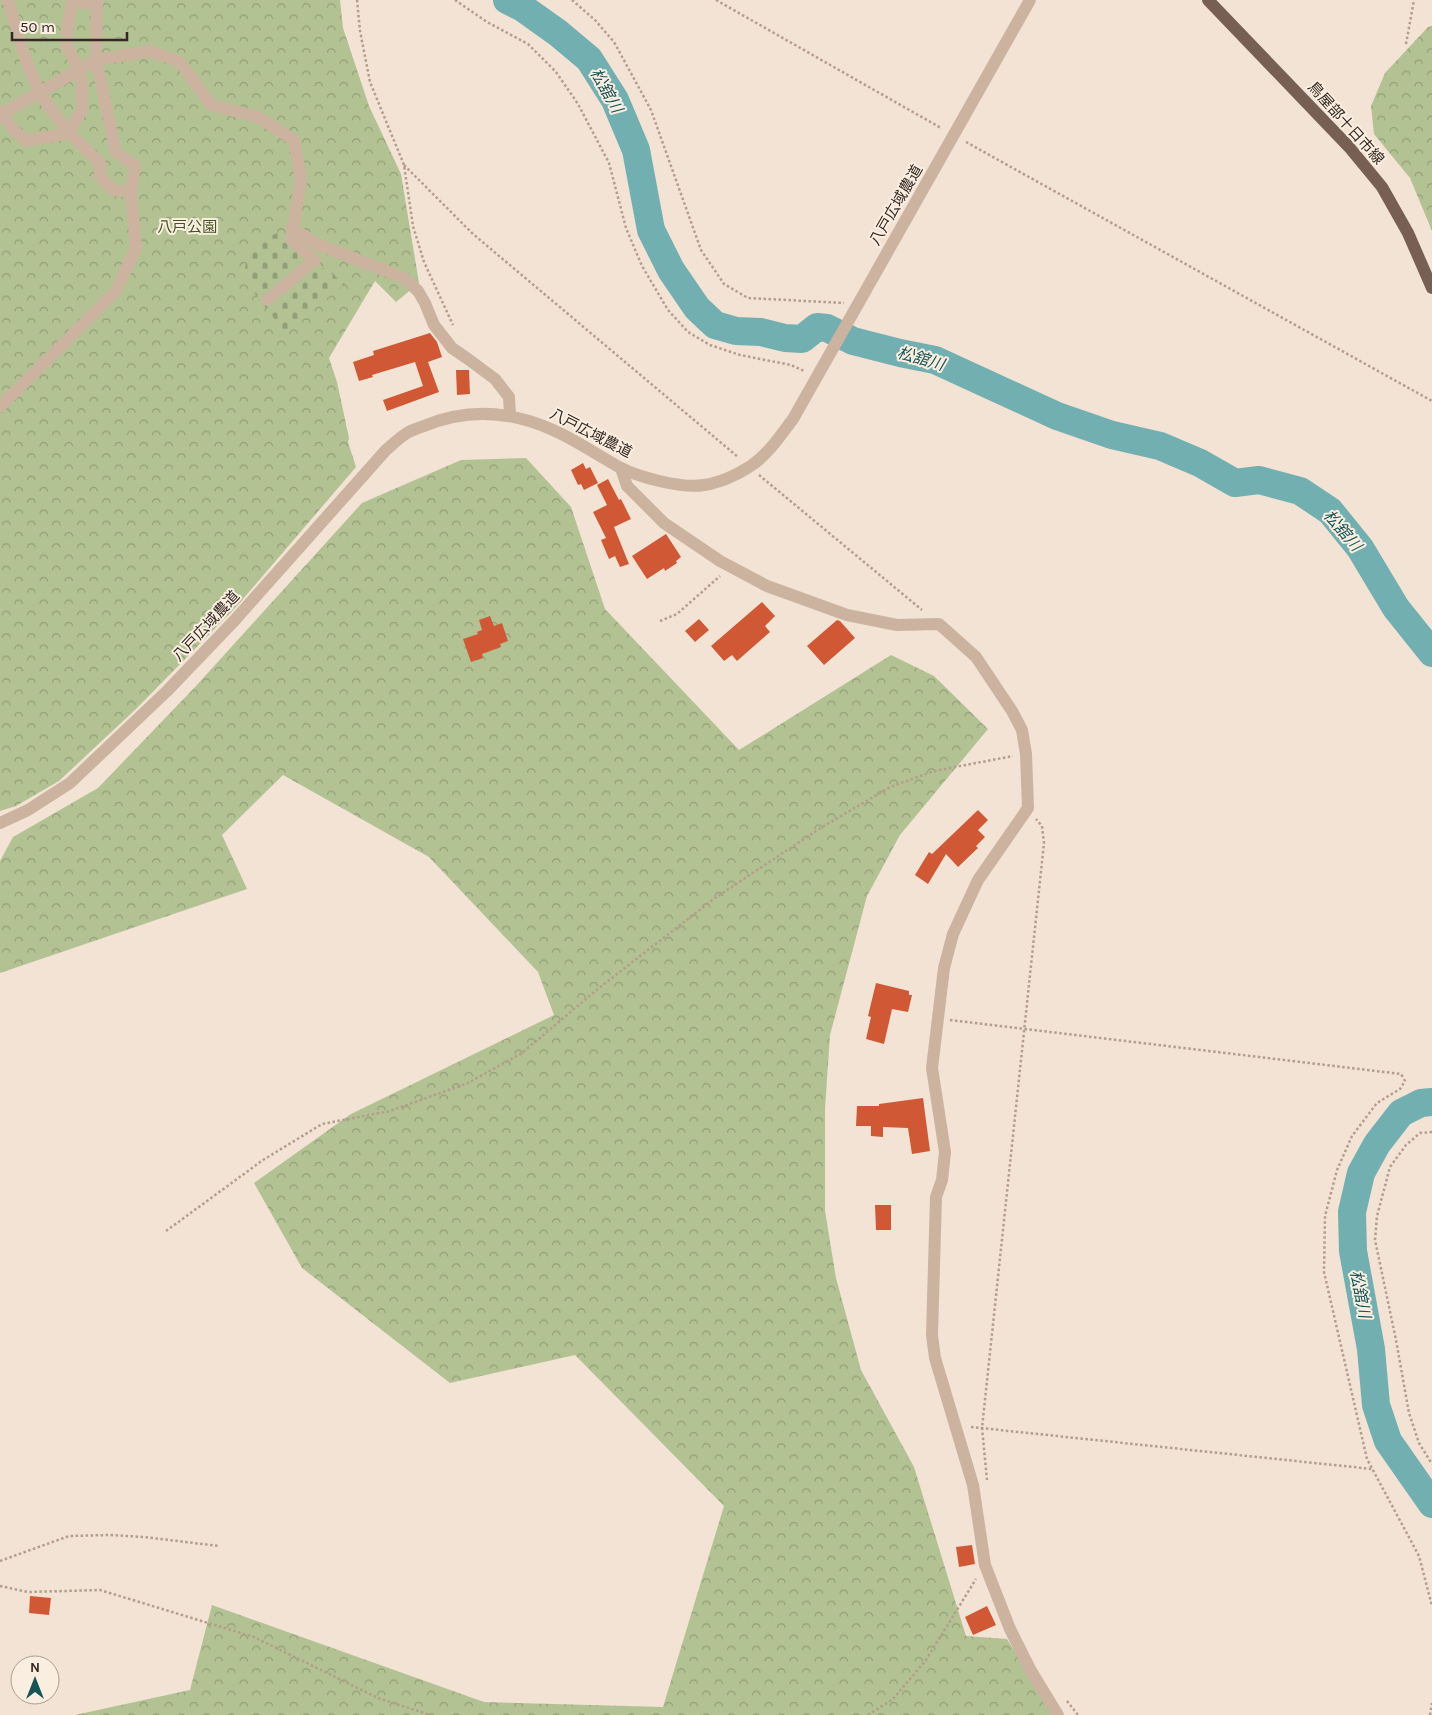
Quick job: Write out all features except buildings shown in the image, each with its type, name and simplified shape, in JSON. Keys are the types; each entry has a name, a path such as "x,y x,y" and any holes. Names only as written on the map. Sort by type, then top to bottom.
{"main road":[{"name":"鳥屋部十日市線","path":"1208,0 1343,140 1382,187 1408,233 1432,288"}],"street":[{"path":"8,0 30,70 40,92 68,133 100,163 100,177 113,190 131,192"},
{"name":"八戸広域農道","path":"0,823 28,810 70,783 167,691 234,621 386,450 407,433 437,420 479,413 510,415 554,430 621,468 649,478 677,484 703,485 728,477 749,467 766,453 793,419 1030,0"},
{"path":"0,407 116,291 136,248 131,192 135,166 116,152 96,60 97,2 72,1 67,46 79,70 82,84 82,110 68,133 26,142 0,114 40,92 79,70 96,60 150,51 180,62 211,105 258,116 294,140 301,180 291,240 314,260 266,300"},
{"path":"100,163 116,152"},
{"path":"292,228 317,244 404,278 418,291 434,326 452,348 495,379 508,397 510,415"},
{"path":"621,468 627,486 664,523 730,566 767,586 847,615 897,625 939,624 976,657 1012,710 1022,730 1026,754 1028,808 978,880 953,934 944,968 936,1018 932,1068 945,1152 942,1180 936,1197 932,1335 935,1358 973,1485 985,1565 1010,1629 1030,1669 1058,1715"}],"path":[{"path":"357,0 360,31 370,82 404,165 413,226 424,262 456,332"},
{"path":"455,0 487,22 528,44 556,72 578,104 609,163 626,228 642,266 668,310 688,332 710,345 740,355 791,365 818,374"},
{"path":"572,0 595,20 614,42 651,110 700,250 724,284 748,298 839,302 856,308"},
{"path":"716,0 1432,402"},
{"path":"1406,44 1414,0"},
{"path":"404,165 473,234 749,467 939,624"},
{"path":"660,621 677,614 730,566"},
{"path":"166,1231 263,1160 322,1124 390,1111 468,1083 522,1053 598,988 715,898 819,829 890,787 934,771 1026,754"},
{"path":"988,1488 982,1428 1044,843 1042,826 1028,808"},
{"path":"936,1018 1401,1074 1405,1081 1400,1089 1377,1103 1352,1136 1337,1170 1325,1216 1324,1272 1367,1459 1419,1556 1432,1606"},
{"path":"1432,1132 1420,1134 1406,1145 1390,1167 1377,1216 1375,1240 1409,1414 1420,1444 1432,1464"},
{"path":"954,1425 1372,1469"},
{"path":"0,1561 69,1536 110,1535 144,1537 218,1546"},
{"path":"868,1715 893,1699 926,1660 985,1565"},
{"path":"0,1586 28,1592 100,1590 254,1637 378,1698 430,1715"},
{"path":"1063,1695 1078,1715"},
{"path":"1430,1715 1432,1703"}],"green space":[{"name":"八戸公園","path":"0,0 340,0 343,28 369,106 401,174 419,283 396,302 375,281 329,358 337,382 349,438 348,442 356,467 237,606 137,708 59,781 16,806 0,811"},
{"path":"1432,26 1432,231 1410,178 1374,134 1371,106 1385,73 1428,27"},
{"path":"277,233 345,284 284,332 253,291 245,267 253,244"},
{"path":"526,458 571,507 605,609 739,750 891,655 934,676 988,729 900,835 867,896 830,1035 825,1109 825,1211 836,1278 861,1370 914,1467 966,1636 1007,1639 1036,1685 1061,1715 75,1715 190,1690 212,1605 484,1702 663,1707 724,1506 575,1355 450,1383 302,1268 254,1183 351,1114 554,1015 538,972 429,857 283,775 222,835 247,889 0,973 0,861 13,837 98,788 196,686 362,503 461,460"}],"waterway":[{"name":"松舘川","path":"507,0 523,8 558,33 589,59 615,100 636,150 651,230 671,270 697,308 715,325 736,331 761,332 785,338 802,339 817,327 827,328 853,341 935,360 1057,416 1112,435 1160,446 1200,463 1235,483 1259,480 1300,491 1330,511 1360,548 1396,608 1432,653"},
{"name":"松舘川","path":"1432,1102 1421,1103 1401,1113 1377,1144 1361,1173 1352,1212 1353,1251 1371,1349 1376,1405 1388,1441 1432,1504"}]}
